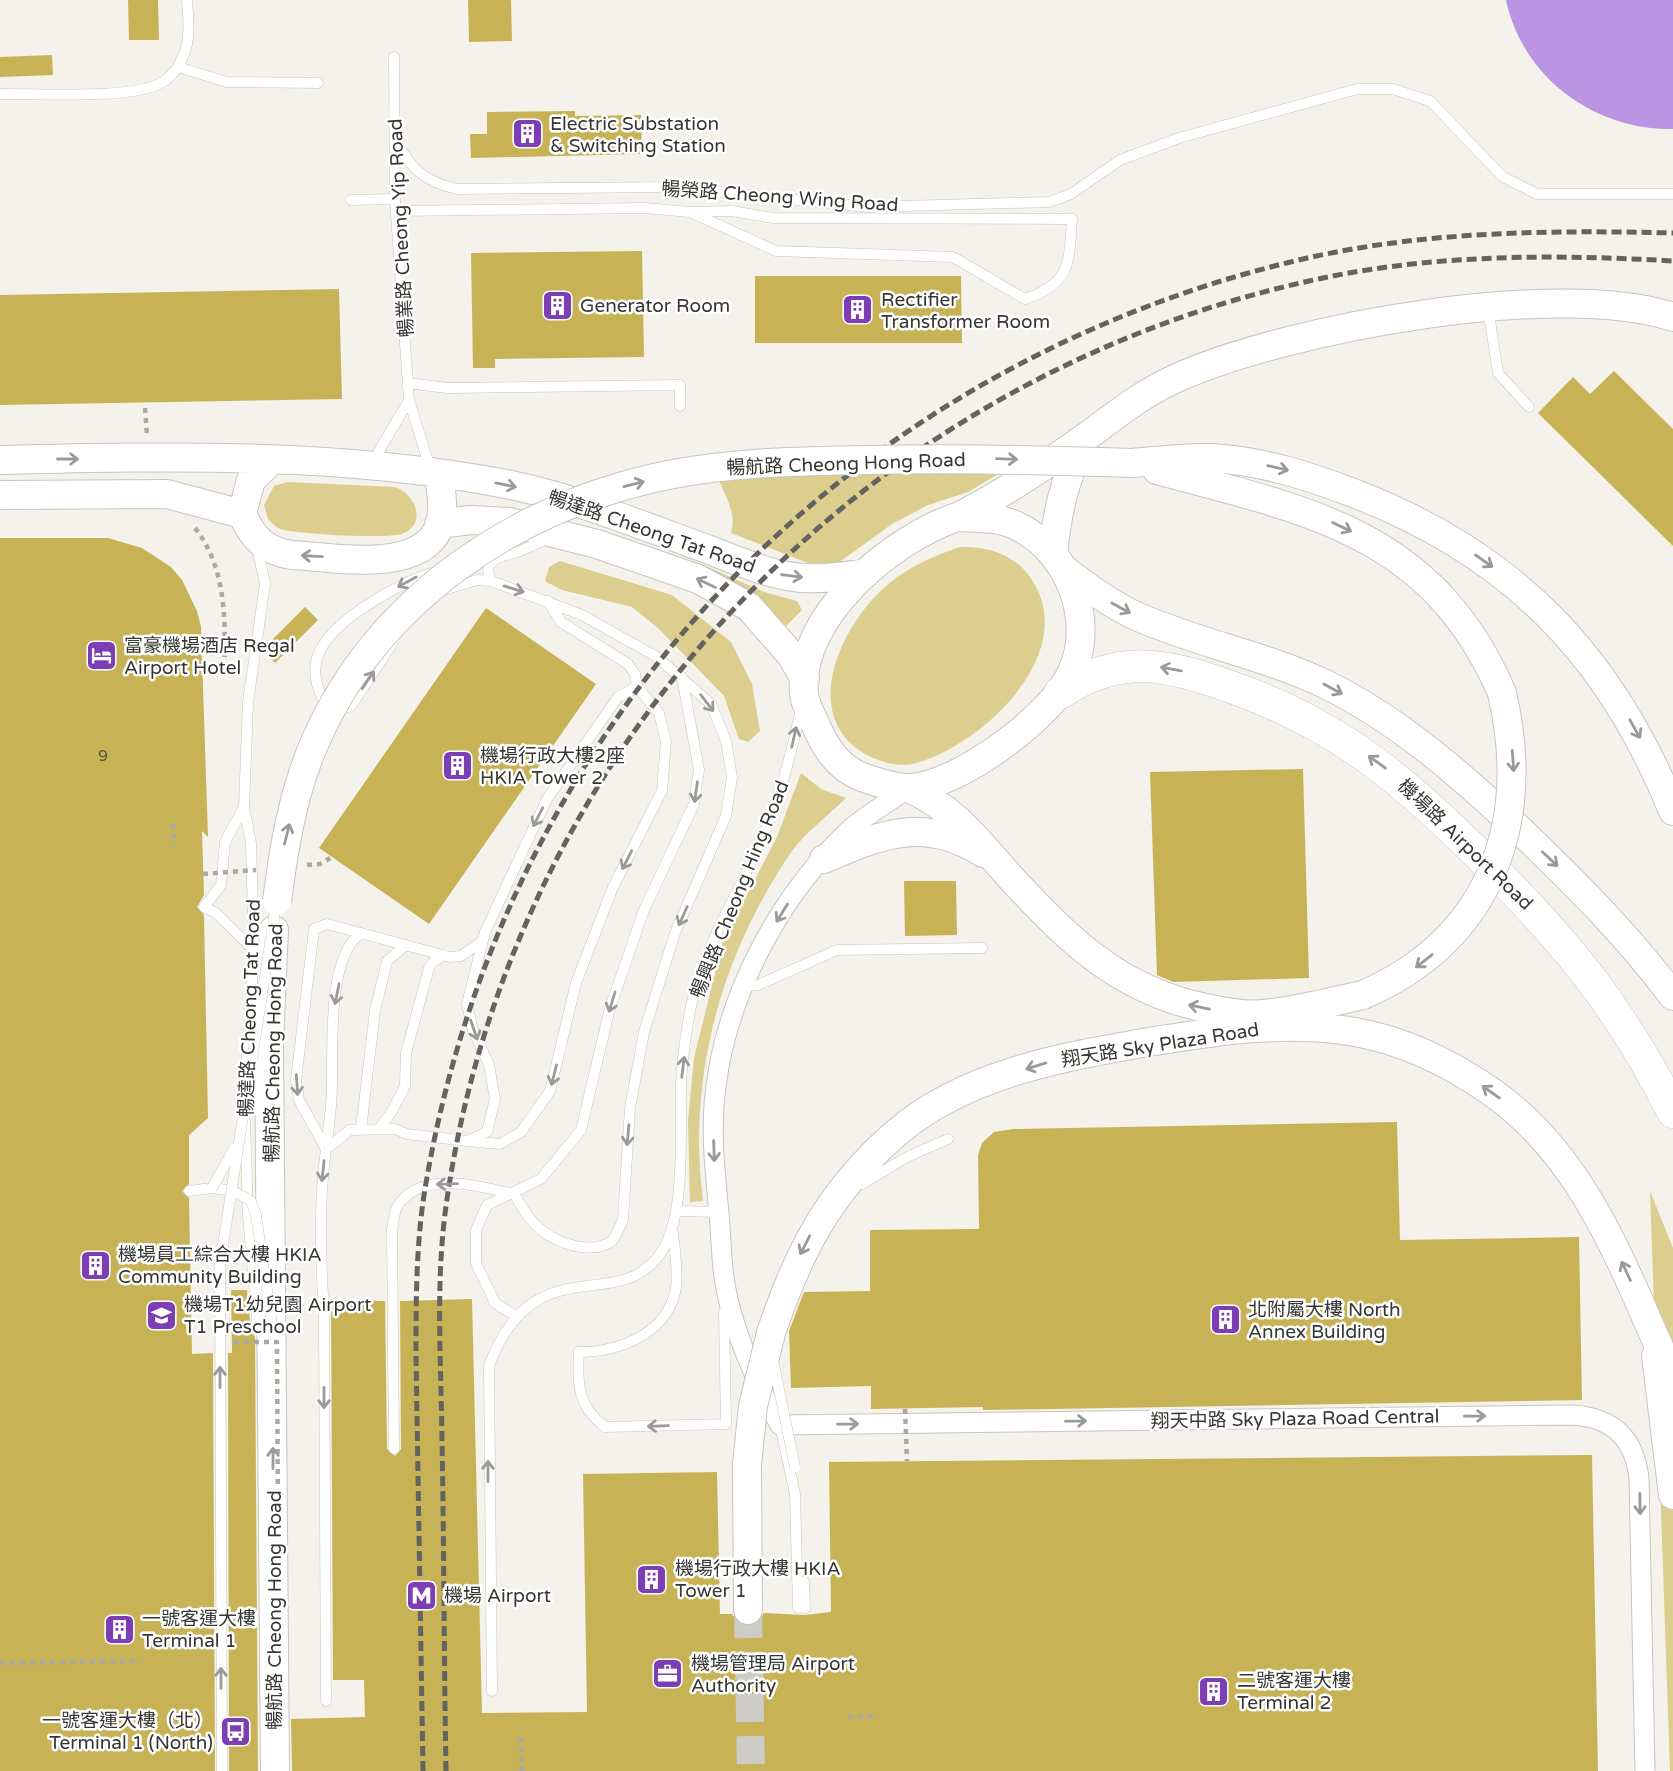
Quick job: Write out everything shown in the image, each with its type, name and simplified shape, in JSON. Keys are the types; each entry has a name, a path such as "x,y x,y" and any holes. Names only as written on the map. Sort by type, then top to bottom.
{"main road":[{"name":"機場路 Airport Road","path":"1060,693 1095,672 1120,666 1143,665 1181,671 1262,698 1310,720 1358,749 1399,778 1444,819 1571,951 1625,1024 1673,1112"}],"street":[{"path":"804,687 807,661 825,621 866,573 910,537 1002,495 1086,437 1130,402 1179,377 1229,358 1372,324 1488,308 1608,306 1673,317"},
{"path":"780,1425 752,1368 731,1309 724,1276 713,1155 716,1085 729,1032 745,986 781,914 849,830 909,788 933,782 1018,736 1060,693 1079,655 1081,634 1080,610 1059,563 1058,507 1068,473 1086,437"},
{"name":"暢航路 Cheong Hong Road","path":"275,1771 269,1043 276,901 285,845 298,794 314,744 334,702 403,611 431,585 507,534 606,491 667,475 783,461 986,458 1132,463 1209,471"},
{"name":"暢達路 Cheong Tat Road","path":"0,460 272,460 371,465 435,473 514,486 610,513 787,576 833,578 866,573"},
{"path":"248,526 251,480 272,460"},
{"path":"1209,471 1259,464 1315,479 1401,513 1485,561 1562,627 1589,659 1634,727 1673,811"},
{"path":"909,788 948,810 971,830 1071,941 1104,967 1141,987 1179,1002 1220,1011 1262,1014 1363,995 1400,979 1433,954 1460,924 1483,890 1499,853 1510,814 1511,733 1502,694 1486,656 1464,621 1427,581 1397,558 1317,515 1209,471"},
{"path":"0,495 167,494 248,526 278,553 388,559 409,555 422,547 439,524 443,513 435,473"},
{"path":"957,517 987,518 1013,524 1034,535 1059,563 1098,595 1134,615 1282,666 1326,685 1383,718 1488,800 1581,889 1673,996"},
{"name":"暢達路 Cheong Tat Road","path":"439,524 491,520 558,535 656,563 726,592 749,607 791,655 824,743 836,760 857,775 879,783 909,788"},
{"path":"824,859 868,839 916,831 969,844 998,862"},
{"name":"翔天路 Sky Plaza Road","path":"748,1610 747,1465 753,1406 771,1333 790,1277 808,1238 865,1163 897,1132 944,1102 995,1078 1055,1060 1213,1032 1299,1027 1356,1032 1403,1044 1446,1063 1495,1094 1534,1128 1571,1171 1604,1224 1673,1378"},
{"path":"1653,1334 1673,1495"},
{"name":"翔天中路 Sky Plaza Road Central","path":"780,1425 1573,1415 1607,1422 1630,1444 1637,1460 1645,1771"}],"lane":[{"path":"0,94 126,92 160,83 178,67 187,42 187,0"},
{"name":"暢業路 Cheong Yip Road","path":"394,57 395,199 409,400 435,473"},
{"path":"178,67 228,82 318,83"},
{"name":"暢榮路 Cheong Wing Road","path":"395,139 406,159 418,172 434,183 457,189 671,187 868,207 1049,202 1071,194 1120,160 1179,138 1357,89 1393,89 1430,101 1503,177 1537,194 1673,194"},
{"path":"351,200 395,199"},
{"path":"396,211 644,208 690,212 732,211 773,218 1072,219 1068,269 1049,291 1025,299 953,257 776,251 690,212"},
{"path":"1488,308 1498,373 1530,407"},
{"path":"408,383 447,388 680,385 680,406"},
{"path":"371,465 409,400"},
{"name":"暢達路 Cheong Tat Road","path":"248,526 262,562 265,584 251,676 244,807 251,843 254,950 245,1054 245,1159 261,1354"},
{"name":"暢興路 Cheong Hing Road","path":"514,1194 533,1223 551,1237 591,1249 611,1242 623,1220 630,1108 644,1032 675,933 726,816 732,776 726,741 711,704 682,677 644,649 582,615 492,581 477,580 453,585 429,602 397,637 351,706 338,710 325,704 316,685 316,665 319,652 337,631 361,611 413,578 517,552 558,535"},
{"path":"492,581 488,572 489,564 496,557"},
{"path":"326,1149 350,1129 379,1129 500,1144 521,1132 550,1091 576,983 612,887 662,791 666,741 659,713 637,687 635,674 628,664 561,622 548,601"},
{"path":"517,1317 495,1303 476,1263 475,1230 487,1205 541,1179 581,1130 614,995 644,910 694,804 699,770 682,677"},
{"path":"467,1141 488,1132 495,1099 489,1065 473,1030 467,1004 482,941 509,875 548,799 618,697 637,687"},
{"name":"暢興路 Cheong Hing Road","path":"492,1691 489,1366 498,1341 517,1317 552,1293 604,1287 641,1273 653,1264 673,1232 677,1211 682,1080 692,1003 710,948 773,813 804,687"},
{"path":"244,807 225,842 221,885 204,906 216,913 254,950"},
{"path":"222,1771 220,1264 276,901"},
{"path":"326,1149 299,1100 296,1080 314,929 327,924 444,955 461,956 482,941"},
{"path":"326,1701 321,1196 332,1082 334,1008 345,952 351,940 361,933"},
{"path":"361,1129 375,1011 387,961 406,945"},
{"path":"745,986 758,985 837,950 982,948"},
{"path":"379,1129 393,1111 405,1086 406,1053 429,968 444,955"},
{"path":"212,1188 232,1155 239,1135"},
{"path":"830,1208 872,1177 948,1139"},
{"path":"394,1449 392,1229 397,1207 413,1192 430,1185 469,1183 514,1194"},
{"path":"189,1191 212,1188 233,1191 251,1202 256,1215 272,1324"},
{"path":"677,1211 719,1212"},
{"path":"673,1232 676,1288 668,1307 638,1339 618,1348 579,1352 577,1380 582,1402 590,1415 604,1427 726,1424 751,1442 758,1473 759,1541"},
{"path":"724,1276 726,1424"},
{"name":"翔天路 Sky Plaza Road","path":"771,1333 774,1375 799,1500 802,1608 795,1494 780,1425"}],"path":[{"path":"145,408 147,436"},
{"path":"186,524 194,528 209,546 221,590 225,633 224,674"},
{"path":"173,824 174,846"},
{"path":"223,1343 277,1342 278,1523"},
{"path":"905,1409 907,1461"},
{"path":"0,1663 141,1661"},
{"path":"848,1717 878,1716"},
{"path":"521,1737 522,1771"}],"shaded area":[{"path":"1506,0 1673,0 1673,129 1644,127 1616,120 1567,95 1546,76 1528,54 1515,28"},
{"path":"1015,464 968,492 928,505 892,524 838,563 808,563 731,533 732,512 718,479"},
{"path":"287,482 395,487 409,496 417,517 409,530 393,535 303,533 281,529 268,519 264,505 274,486"},
{"path":"575,517 620,528 674,552"},
{"path":"960,547 997,552 1013,560 1027,573 1042,602 1044,631 1036,661 1020,689 997,714 971,736 943,752 910,764 890,763 865,754 845,737 834,717 831,694 834,670 842,646 855,623 886,586 921,563"},
{"path":"691,560 764,592 797,601 802,610 786,626 741,588"},
{"path":"560,561 672,595 731,642 752,684 760,731 748,742 739,739 724,696 659,629 632,607 562,590 545,581 549,567"},
{"path":"801,773 821,789 846,798 792,851 767,891 728,974 705,1063 700,1108 699,1154 703,1201 690,1202 688,1120 694,1058 723,941 777,837"},
{"path":"1650,1191 1673,1248 1673,1771 1670,1771"}],"building":[{"path":"128,0 158,0 159,40 129,40"},
{"path":"468,0 511,0 512,41 469,42"},
{"path":"52,55 53,75 0,77 0,57"},
{"name":"Electric Substation & Switching Station","path":"575,111 575,116 641,115 642,154 471,158 470,134 487,134 487,112"},
{"name":"Generator Room","path":"642,251 644,357 495,359 495,368 473,368 471,253"},
{"name":"Rectifier Transformer Room","path":"755,276 961,276 962,343 755,343"},
{"path":"339,289 342,399 0,405 0,295"},
{"path":"1614,371 1673,429 1673,546 1538,413 1573,377 1590,394"},
{"path":"0,538 108,538 142,548 171,567 182,580 197,611 201,627 208,837 202,831 204,895 197,907 204,915 208,1118 189,1135 189,1184 182,1191 189,1198 192,1354 213,1353 215,1771 0,1771"},
{"path":"305,607 318,620 275,663 263,649"},
{"name":"機場行政大樓2座 HKIA Tower 2","path":"486,608 596,684 429,924 319,848"},
{"path":"1303,769 1309,978 1173,982 1157,975 1150,772"},
{"path":"904,881 956,881 957,935 905,936"},
{"name":"北附屬大樓 North Annex Building","path":"1397,1122 1400,1240 1579,1237 1582,1400 983,1410 983,1407 871,1409 871,1386 791,1388 789,1331 804,1292 870,1291 870,1230 979,1229 978,1155 982,1143 994,1132 1013,1129"},
{"path":"231,1290 247,1290 251,1331 255,1337 258,1771 229,1771 228,1353 232,1353"},
{"name":"二號客運大樓 Terminal 2","path":"472,1299 482,1713 587,1712 583,1474 717,1472 720,1614 732,1614 739,1624 749,1627 757,1624 764,1613 805,1615 831,1612 829,1462 1592,1455 1598,1771 292,1771 291,1719 365,1717 364,1680 333,1680 331,1300 385,1301 387,1449 395,1456 401,1449 400,1301"}],"tunnel":[{"path":"748,1610 751,1771"}],"railway":[{"path":"423,1771 416,1296 424,1195 465,1025 529,867 614,722 720,592 843,479 983,384 1137,310 1303,259 1395,243 1487,234 1673,233"},
{"path":"446,1771 440,1319 441,1259 447,1199 485,1034 547,878 631,735 736,607 858,495 996,402 1147,330 1309,281 1399,265 1536,257 1673,261"}],"place":[{"name":"Electric Substation & Switching Station","path":"527,134"},
{"name":"Generator Room","path":"557,305"},
{"name":"Rectifier Transformer Room","path":"858,310"},
{"name":"富豪機場酒店 Regal Airport Hotel","path":"101,656"},
{"name":"機場行政大樓2座 HKIA Tower 2","path":"457,766"},
{"name":"機場員工綜合大樓 HKIA Community Building","path":"95,1265"},
{"name":"機場T1幼兒園 Airport T1 Preschool","path":"161,1315"},
{"name":"北附屬大樓 North Annex Building","path":"1225,1320"},
{"name":"機場行政大樓 HKIA Tower 1","path":"652,1579"},
{"name":"機場 Airport","path":"421,1595"},
{"name":"一號客運大樓 Terminal 1","path":"119,1629"},
{"name":"機場管理局 Airport Authority","path":"668,1674"},
{"name":"二號客運大樓 Terminal 2","path":"1214,1691"},
{"name":"一號客運大樓（北） Terminal 1 (North)","path":"236,1731"}]}
